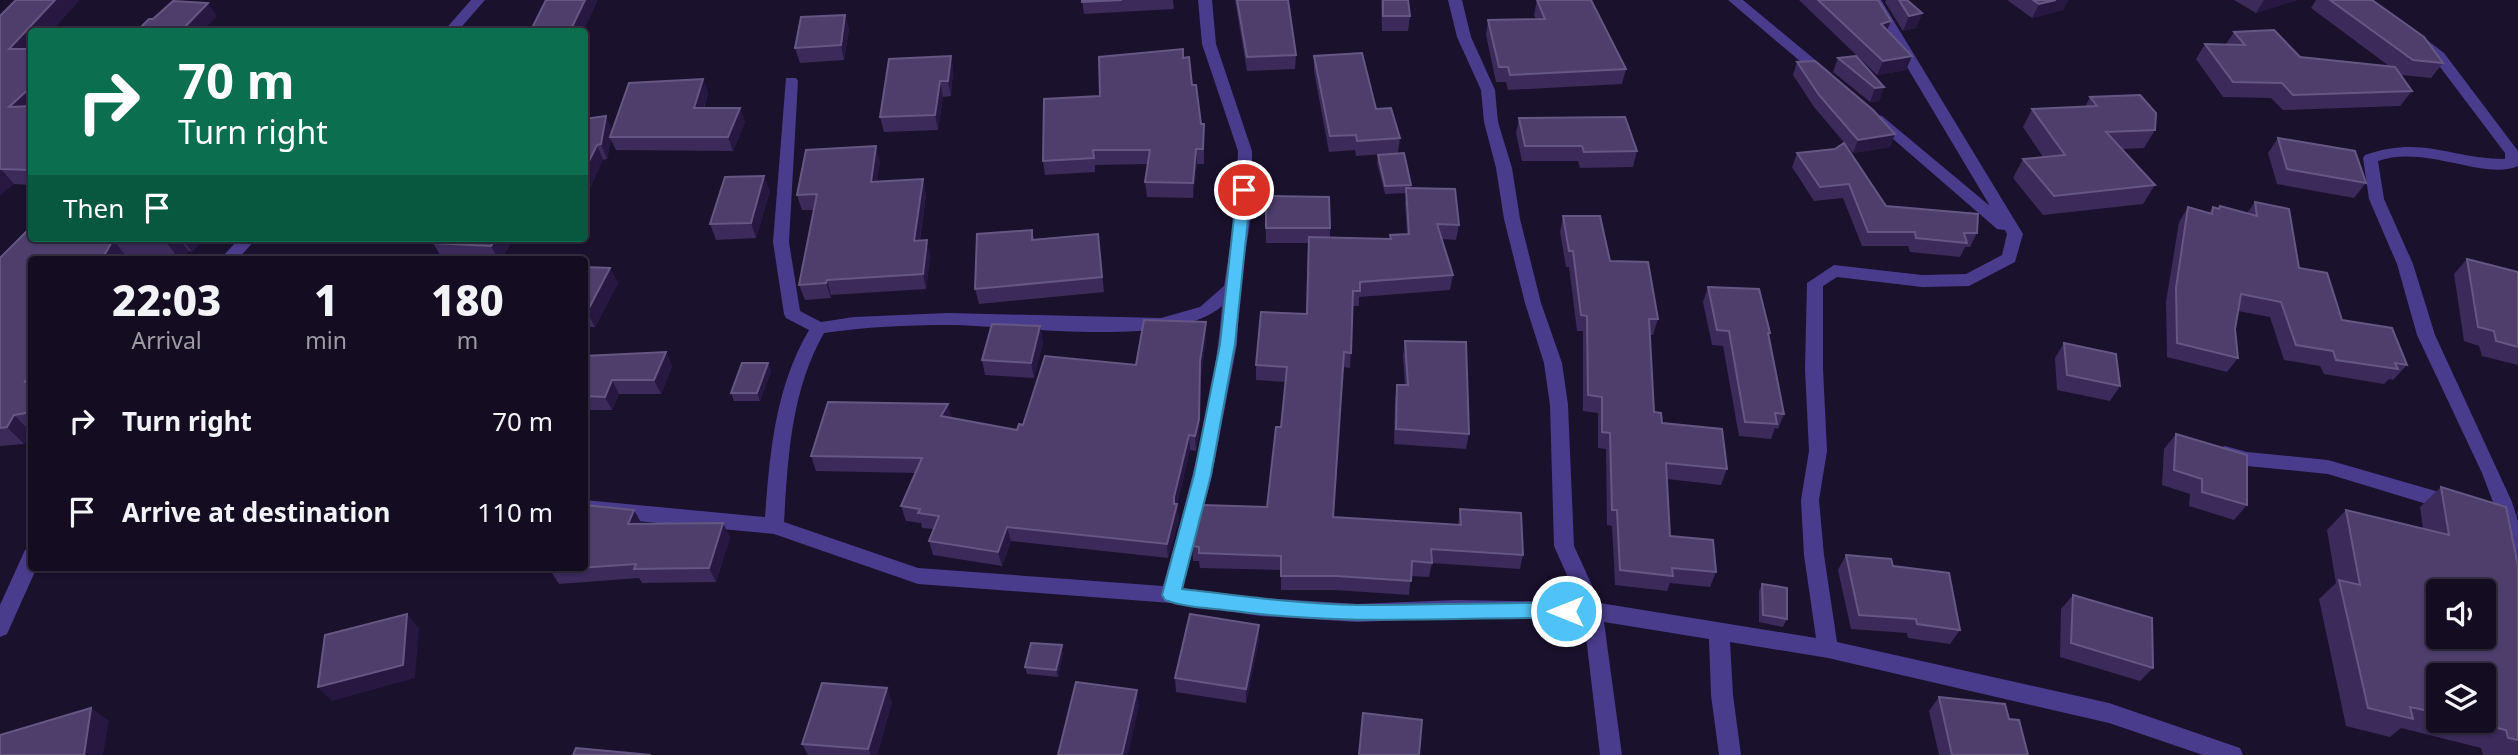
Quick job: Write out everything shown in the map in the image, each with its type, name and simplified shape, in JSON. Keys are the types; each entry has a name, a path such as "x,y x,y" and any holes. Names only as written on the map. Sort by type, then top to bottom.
{"street":[{"path":"453,28 478,0"},
{"path":"1171,595 1203,475 1228,344 1232,288 1244,209 1245,151 1209,44 1205,0"},
{"path":"1455,0 1464,37 1488,90 1491,122 1504,168 1515,231 1533,303 1553,363 1559,405 1564,546 1593,611 1611,755"},
{"path":"1735,0 1839,87"},
{"path":"1828,649 1814,555 1810,500 1818,451 1814,369 1815,283 1834,271 1922,281 1969,280 2009,258 2015,234 1874,0"},
{"path":"2403,26 2440,56 2512,153 2512,164 2491,166 2412,152 2391,151 2370,159 2369,174 2386,226 2404,263 2426,334 2494,477 2512,526 2518,562"},
{"path":"791,81 781,242 792,314 819,328 853,323 948,319 1161,324 1206,311 1232,288"},
{"path":"1870,113 2015,234"},
{"path":"231,256 245,242"},
{"path":"774,526 779,450 795,379 807,346 819,328"},
{"path":"2211,450 2247,459 2328,467 2512,526"},
{"path":"588,508 774,526 918,576 1171,595 1259,607 1357,613 1456,610 1593,611 1828,649 2109,713 2223,754"},
{"path":"0,628 28,565"},
{"path":"1719,633 1722,695 1730,755"}],"building":[{"path":"16,0 55,0 9,49 28,49 28,90 9,107 28,106 28,170 0,169 0,16"},
{"path":"546,0 585,0 571,28 532,28"},
{"path":"1082,0 1122,0 1082,2"},
{"path":"1237,0 1288,0 1296,55 1247,57"},
{"path":"1383,0 1408,0 1410,16 1383,16"},
{"path":"1537,0 1591,0 1626,69 1510,75 1508,67 1499,67 1488,20 1545,19"},
{"path":"1818,0 1878,0 1891,21 1881,24 1912,56 1883,61"},
{"path":"1899,0 1907,0 1922,13 1909,16"},
{"path":"2033,0 2056,0 2039,4"},
{"path":"2330,0 2372,0 2424,37 2443,63 2413,60"},
{"path":"173,1 208,3 184,28 140,28 149,19 153,19"},
{"path":"845,15 841,45 795,48 801,17"},
{"path":"2274,30 2300,57 2395,67 2412,91 2293,95 2282,83 2233,82 2205,44 2245,45 2234,32"},
{"path":"1183,49 1183,58 1189,57 1192,85 1196,85 1201,124 1204,124 1203,149 1196,149 1193,183 1145,182 1150,150 1093,150 1094,158 1043,161 1044,99 1100,96 1099,57"},
{"path":"1362,53 1376,109 1391,108 1400,138 1357,141 1356,135 1330,136 1314,56"},
{"path":"951,56 948,81 940,81 935,115 880,117 889,59"},
{"path":"1856,56 1884,87 1875,88 1838,58"},
{"path":"1815,61 1873,110 1895,134 1858,140 1819,95 1797,62"},
{"path":"703,79 694,108 740,108 728,137 610,137 629,83"},
{"path":"2140,95 2156,113 2155,130 2106,132 2155,185 2054,196 2023,159 2065,155 2032,109 2097,106 2090,97"},
{"path":"606,116 601,144 597,145 588,163 588,118"},
{"path":"1625,117 1637,151 1584,152 1582,146 1525,146 1519,118"},
{"path":"2278,138 2355,151 2366,183 2287,169"},
{"path":"1844,143 1886,206 1978,214 1977,233 1964,233 1967,243 1916,238 1915,232 1868,232 1849,184 1820,187 1797,153 1835,149"},
{"path":"876,146 871,182 923,179 914,241 927,240 923,274 827,280 826,283 799,285 817,194 797,195 806,150"},
{"path":"1404,153 1411,185 1385,186 1378,155"},
{"path":"764,176 751,223 710,224 725,177"},
{"path":"1406,188 1455,189 1459,225 1437,224 1453,275 1360,282 1360,291 1353,291 1351,353 1344,352 1333,517 1461,525 1460,509 1521,513 1523,555 1431,549 1432,563 1412,561 1411,581 1336,576 1281,576 1281,556 1199,553 1199,547 1192,546 1203,505 1267,507 1276,427 1281,427 1287,367 1256,365 1261,312 1307,314 1309,237 1391,239 1390,235 1409,234"},
{"path":"1266,196 1329,197 1330,228 1266,228"},
{"path":"2255,202 2289,209 2299,268 2327,273 2342,320 2392,328 2407,365 2395,363 2398,369 2336,360 2333,351 2296,345 2281,302 2241,294 2235,329 2238,358 2177,343 2176,288 2188,207 2212,214 2213,207 2219,209 2220,206 2257,216"},
{"path":"1563,216 1600,216 1610,261 1648,262 1658,319 1649,319 1654,412 1661,413 1662,423 1722,429 1727,469 1666,463 1670,536 1713,540 1716,572 1672,568 1673,576 1620,570 1617,510 1612,510 1610,433 1602,432 1602,397 1588,395 1587,316 1581,315 1573,251 1569,251"},
{"path":"28,230 28,242 112,242 104,256 28,256 28,377 25,382 28,382 28,410 26,413 14,415 7,427 0,428 0,258"},
{"path":"1032,230 1032,240 1098,234 1102,277 975,289 977,234"},
{"path":"434,242 494,242 491,246"},
{"path":"2467,259 2518,272 2518,347 2496,341 2494,331 2478,327"},
{"path":"588,267 610,268 588,310"},
{"path":"1708,287 1759,289 1770,333 1784,414 1775,413 1777,424 1745,422 1729,331 1717,330"},
{"path":"1144,320 1206,322 1200,361 1199,419 1195,436 1189,435 1174,497 1174,504 1177,504 1167,544 1007,527 998,552 929,541 939,516 918,513 920,509 901,506 922,458 811,456 828,402 948,404 941,416 1017,430 1019,424 1023,425 1045,356 1136,365"},
{"path":"992,324 1040,326 1031,363 982,360"},
{"path":"1405,341 1466,342 1469,434 1396,429 1397,385 1408,385"},
{"path":"2064,343 2116,354 2120,386 2067,375"},
{"path":"666,352 654,380 612,380 605,397 588,396 588,356"},
{"path":"742,363 768,363 757,393 731,393"},
{"path":"2176,434 2247,455 2247,505 2202,492 2202,479 2174,470"},
{"path":"2441,487 2506,507 2518,566 2518,740 2508,738 2506,730 2496,728 2496,663 2426,663 2426,710 2410,707 2413,719 2368,708 2339,580 2360,585 2346,510 2449,535"},
{"path":"588,505 634,510 628,524 723,523 709,568 634,569 636,564 588,567"},
{"path":"1846,555 1891,559 1893,566 1949,573 1960,630 1917,624 1916,619 1859,615"},
{"path":"1762,584 1787,588 1787,619 1763,615"},
{"path":"2073,595 2152,618 2153,668 2071,643"},
{"path":"407,614 403,665 318,687 325,635"},
{"path":"1190,614 1259,625 1246,689 1175,678"},
{"path":"1031,643 1062,645 1056,670 1025,667"},
{"path":"1076,682 1137,690 1122,755 1058,755"},
{"path":"822,683 887,688 868,749 802,744"},
{"path":"1939,697 2005,704 2009,719 2019,720 2028,755 1952,755"},
{"path":"91,708 84,755 0,755 0,735"},
{"path":"1363,713 1422,720 1419,755 1359,755"},
{"path":"576,748 651,755 573,755"}],"route":[{"path":"1244,190 1228,344 1203,475 1171,595 1259,607 1357,613 1566,611"}]}
